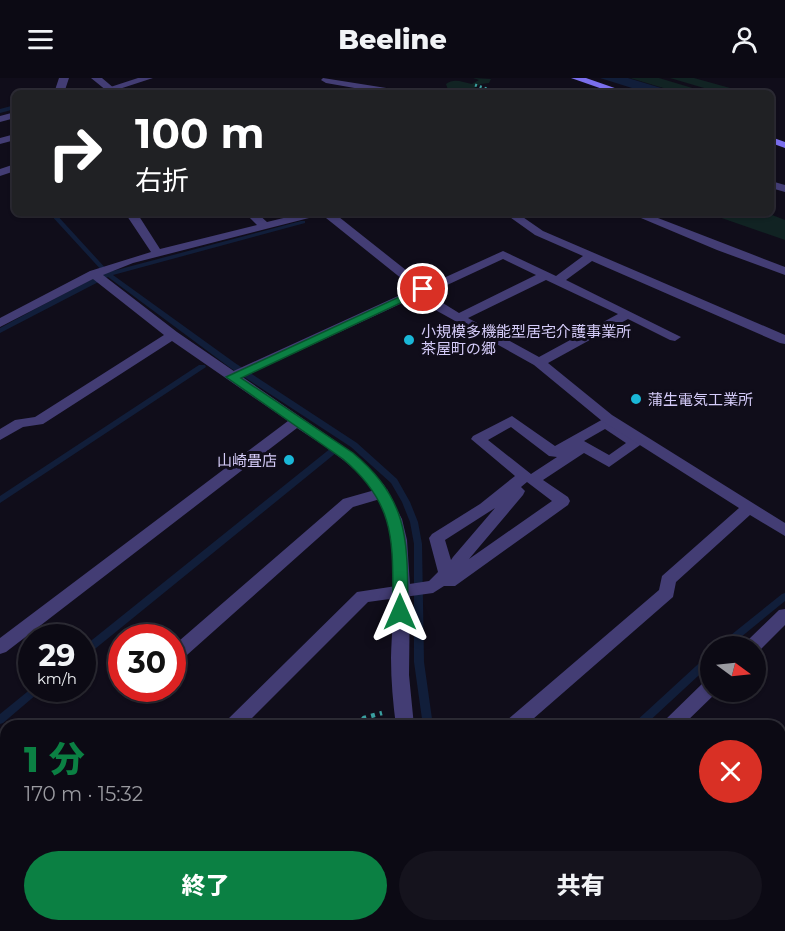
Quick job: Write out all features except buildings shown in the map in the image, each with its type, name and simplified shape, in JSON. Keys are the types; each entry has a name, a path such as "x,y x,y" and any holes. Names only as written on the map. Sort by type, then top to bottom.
{"main road":[{"path":"576,78 614,90"}],"street":[{"path":"96,78 110,89"},
{"path":"107,90 148,78"},
{"path":"323,79 339,90"},
{"path":"323,79 383,90"},
{"path":"133,216 157,253"},
{"path":"254,216 264,226"},
{"path":"0,322 100,274 157,253 305,216"},
{"path":"337,216 424,290 425,297 434,304 539,362 559,376 587,403 613,425 636,443 609,462 584,446 533,480 563,501 448,582 436,538 485,508 525,476 478,439 512,421 554,453 605,423 613,425 785,530"},
{"path":"514,216 538,233 785,340"},
{"path":"642,216 785,271"},
{"path":"240,374 503,255 675,337"},
{"path":"557,281 591,256"},
{"path":"100,274 172,335 240,374 296,422 363,468 382,493 395,521 414,590 400,676 404,720"},
{"path":"460,317 544,276"},
{"path":"539,362 626,315"},
{"path":"0,435 20,423 38,421 172,335"},
{"path":"0,647 296,422"},
{"path":"238,720 363,596 414,590 447,574 526,480 613,425"},
{"path":"186,646 348,503 382,493"},
{"path":"519,720 667,593 668,580 749,508"},
{"path":"763,636 785,615"},
{"path":"676,720 700,697"}],"path":[{"path":"475,85 490,90"}],"shaded area":[{"path":"473,78 491,79 489,83 481,84 471,90 448,90 446,84 458,81 472,84 479,80"},
{"path":"630,78 659,78 699,90 670,90"},
{"path":"670,78 694,78 737,90 711,90"},
{"path":"716,216 774,216 785,220 785,240"}],"water":[{"path":"600,78 628,78 668,90 638,90"}],"waterway":[{"path":"0,111 12,108"},
{"path":"55,216 108,274"},
{"path":"108,274 303,222"},
{"path":"0,331 108,274"},
{"path":"108,274 232,365 354,445 394,481 414,522 418,544 419,662 427,720"},
{"path":"0,500 202,367"},
{"path":"96,643 339,446"},
{"path":"736,636 785,596"},
{"path":"644,720 700,668"},
{"path":"0,720 22,702"}],"place":[{"name":"小規模多機能型居宅介護事業所 茶屋町の郷","path":"409,340"},
{"name":"蒲生電気工業所","path":"636,399"},
{"name":"山崎畳店","path":"289,460"}],"route":[{"path":"400,612 399,539 388,502 378,486 363,468 348,456 232,377 423,289"}]}
